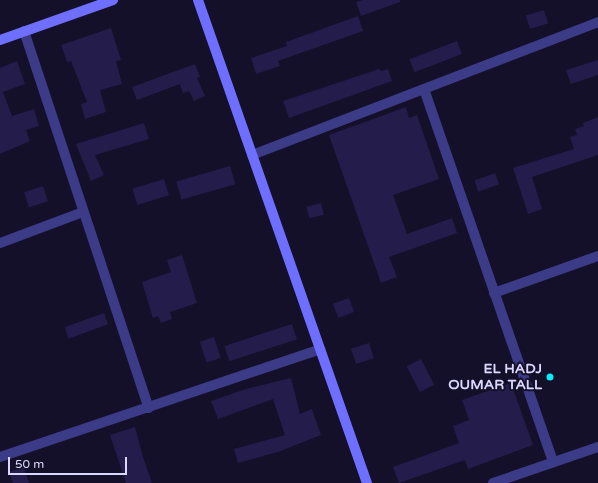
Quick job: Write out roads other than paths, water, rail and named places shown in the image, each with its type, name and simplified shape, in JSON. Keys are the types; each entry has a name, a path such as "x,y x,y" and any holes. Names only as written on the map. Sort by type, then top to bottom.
{"street":[{"path":"0,40 113,0"},
{"path":"198,0 367,483"},
{"path":"252,155 598,22"},
{"path":"24,31 149,408"},
{"path":"424,89 553,462"},
{"path":"0,242 84,212"},
{"path":"494,293 598,256"},
{"path":"0,457 149,408 320,349"},
{"path":"493,483 598,447"}],"place":[{"name":"EL HADJ OUMAR TALL","path":"550,377"}]}
